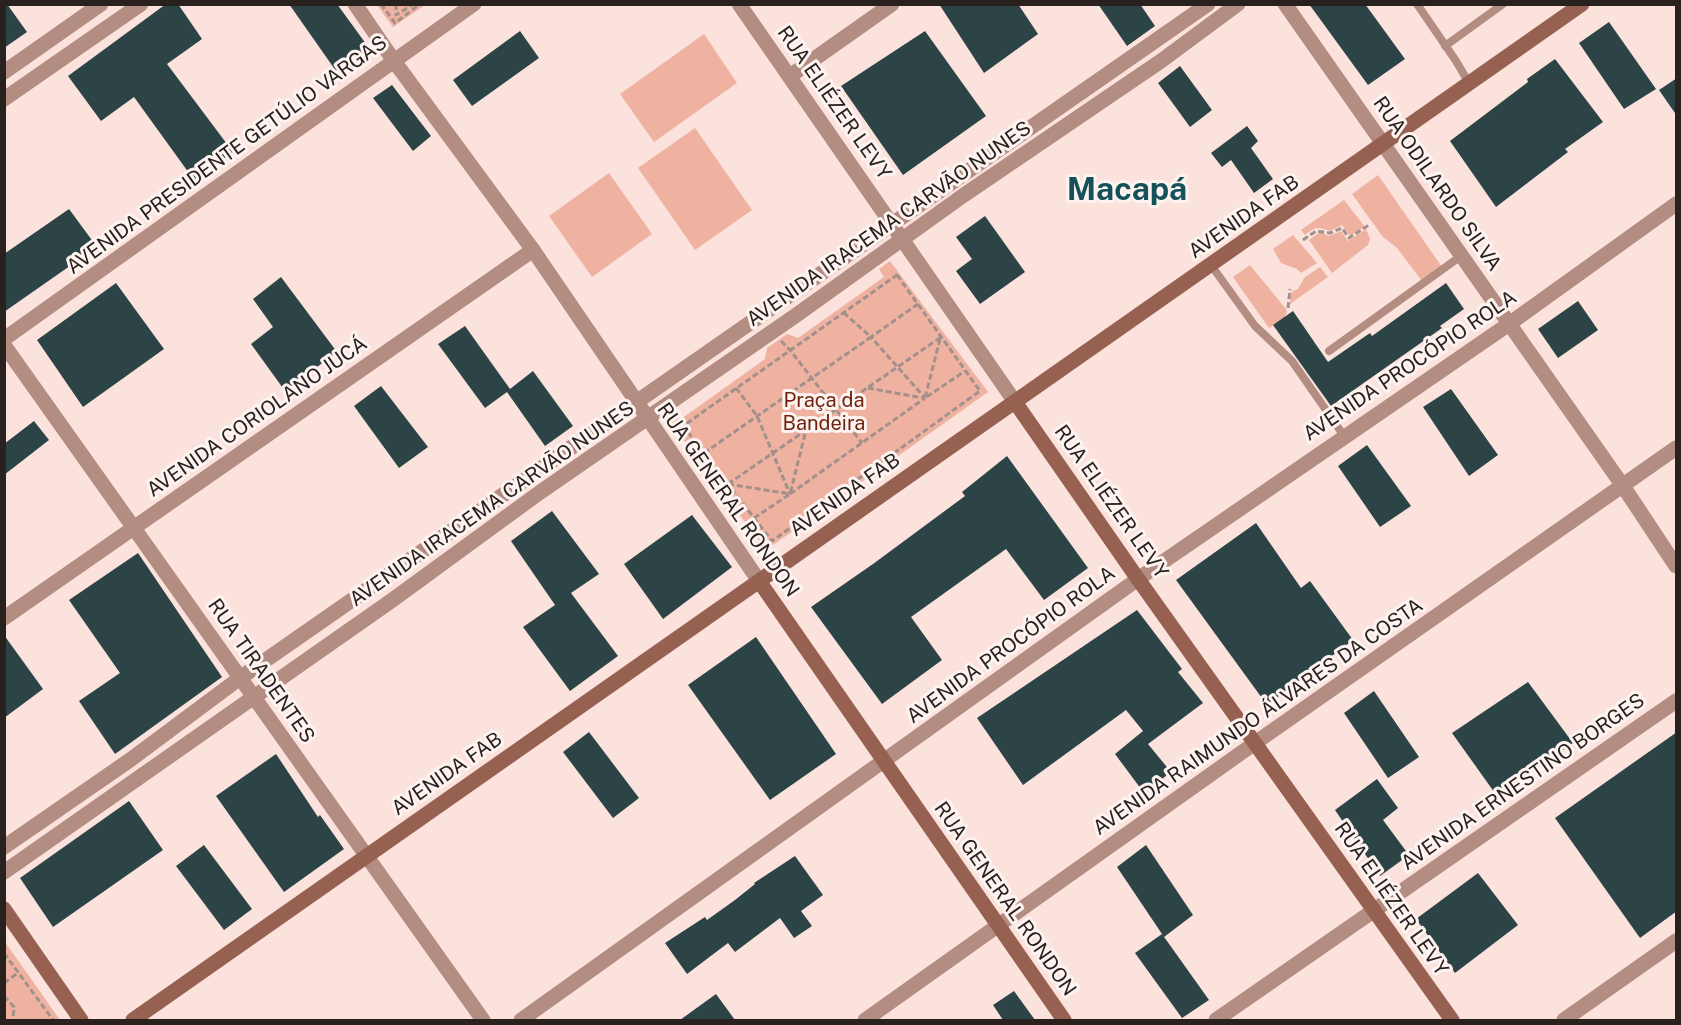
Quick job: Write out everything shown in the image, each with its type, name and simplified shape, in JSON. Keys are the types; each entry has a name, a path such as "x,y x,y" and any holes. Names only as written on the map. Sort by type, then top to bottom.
{"main road":[{"name":"AVENIDA FAB","path":"133,1020 1383,145 1572,7"},
{"name":"RUA ELIÉZER LEVY","path":"1015,402 1452,1020"},
{"name":"RUA GENERAL RONDON","path":"759,581 1064,1020"},
{"path":"4,909 81,1020"}],"street":[{"path":"4,72 101,4"},
{"path":"4,99 141,4"},
{"name":"RUA GENERAL RONDON","path":"355,4 394,61 533,250 759,581"},
{"name":"AVENIDA PRESIDENTE GETÚLIO VARGAS","path":"4,339 474,4"},
{"name":"RUA ELIÉZER LEVY","path":"739,4 1015,402"},
{"path":"790,76 892,4"},
{"name":"AVENIDA IRACEMA CARVÃO NUNES","path":"4,847 130,760 240,678 1208,4"},
{"name":"AVENIDA IRACEMA CARVÃO NUNES","path":"4,872 391,602 539,493 756,344 1040,142 1161,61 1238,4"},
{"name":"RUA ODILARDO SILVA","path":"1285,4 1677,566"},
{"path":"69,27 81,46"},
{"name":"AVENIDA PROCÓPIO ROLA","path":"521,1020 1138,579 1509,324 1677,204"},
{"name":"AVENIDA CORIOLANO JUCÁ","path":"4,618 533,250"},
{"path":"785,300 795,316"},
{"path":"745,328 756,344"},
{"name":"RUA TIRADENTES","path":"4,345 483,1020"},
{"name":"AVENIDA RAIMUNDO ÁLVARES DA COSTA","path":"865,1020 1255,743 1677,448"},
{"path":"528,477 539,493"},
{"name":"AVENIDA ERNESTINO BORGES","path":"1216,1020 1677,701"},
{"path":"1564,1020 1677,941"}],"lane":[{"path":"1417,4 1469,83"},
{"path":"1445,46 1503,4"},
{"path":"1329,351 1461,255"},
{"path":"1211,265 1255,326 1292,361 1344,436"}],"path":[{"path":"381,4 395,23 412,6"},
{"path":"396,4 396,15 399,19"},
{"path":"391,18 420,4"},
{"path":"1303,240 1316,231 1330,233 1342,228 1349,238 1369,225"},
{"path":"897,275 918,304 980,392 772,541 683,426 897,275"},
{"path":"1288,308 1290,289"},
{"path":"704,453 918,304"},
{"path":"843,312 871,337 925,398"},
{"path":"728,484 941,337"},
{"path":"925,398 941,337"},
{"path":"780,340 862,442"},
{"path":"754,518 965,371"},
{"path":"736,388 757,416 790,494"},
{"path":"866,388 925,398"},
{"path":"790,494 806,430"},
{"path":"728,484 790,494"},
{"path":"4,953 53,1020"},
{"path":"4,983 19,972"},
{"path":"4,996 14,1007 13,1020"}],"green space":[{"path":"377,5 425,5 393,27"},
{"path":"704,34 737,83 654,142 620,94"},
{"path":"695,128 752,210 695,250 638,168"},
{"path":"609,173 652,234 592,277 549,216"},
{"path":"1378,175 1442,267 1422,281 1397,248 1383,237 1352,194"},
{"path":"1344,200 1365,227 1350,236 1342,225 1330,231 1315,229 1305,235 1301,230"},
{"path":"1366,229 1370,239 1368,245 1332,273 1309,240 1320,232 1329,236 1341,231 1348,241"},
{"path":"1293,235 1317,263 1301,273 1281,263 1273,249"},
{"name":"Praça da Bandeira","path":"890,261 988,392 766,550 668,419 675,413 681,419 765,359 767,348 787,334 798,338 884,277 879,269"},
{"path":"1250,265 1287,312 1284,318 1269,328 1233,277"},
{"path":"1320,267 1328,277 1290,304 1291,292 1298,289 1305,277"},
{"path":"5,942 60,1020 5,1020"}],"building":[{"path":"4,4 7,4 27,32 4,48"},
{"path":"166,4 178,4 202,39 167,64 233,152 194,180 134,97 101,121 68,76"},
{"path":"289,4 337,4 369,48 336,71"},
{"path":"939,4 1018,4 1038,34 984,73"},
{"path":"1098,4 1140,4 1155,26 1127,46"},
{"path":"1309,4 1365,4 1405,59 1368,85"},
{"path":"1609,22 1656,89 1624,109 1579,43"},
{"path":"520,31 539,58 472,106 453,80"},
{"path":"925,31 986,116 903,175 841,86"},
{"path":"1555,59 1603,122 1565,149 1568,152 1496,207 1450,141"},
{"path":"1180,66 1212,110 1190,127 1158,83"},
{"path":"1677,78 1677,116 1659,90"},
{"path":"392,85 431,136 413,151 373,98"},
{"path":"1247,126 1258,141 1251,148 1273,179 1254,193 1231,160 1222,167 1211,153"},
{"path":"69,209 97,247 4,312 4,254"},
{"path":"985,216 1025,272 980,304 956,271 972,259 956,237"},
{"path":"281,277 337,352 285,391 251,344 273,327 253,299"},
{"path":"116,283 164,349 83,407 37,340"},
{"path":"1446,283 1464,309 1440,326 1442,328 1331,406 1273,325 1293,311 1328,362 1370,333 1372,336"},
{"path":"1578,301 1598,330 1558,358 1538,329"},
{"path":"465,326 510,389 533,371 573,426 545,446 507,392 485,408 438,344"},
{"path":"381,386 428,447 399,468 354,406"},
{"path":"1451,389 1498,455 1469,476 1423,407"},
{"path":"34,421 49,440 4,475 4,444"},
{"path":"1367,445 1411,506 1380,527 1338,466"},
{"path":"1007,456 1088,568 1044,600 1006,549 911,617 942,660 882,704 811,607 965,496 962,492"},
{"path":"552,511 599,574 571,593 618,656 570,691 523,627 555,605 511,541"},
{"path":"692,515 732,567 663,619 624,564"},
{"path":"1256,523 1301,588 1310,581 1353,640 1267,705 1176,580"},
{"path":"138,553 222,677 115,754 79,701 120,673 69,600"},
{"path":"1137,610 1182,669 1178,672 1203,703 1148,744 1171,772 1144,793 1115,754 1143,731 1126,710 1023,785 977,718"},
{"path":"4,635 43,689 4,718"},
{"path":"756,637 836,754 770,800 688,685"},
{"path":"1528,682 1573,743 1497,796 1452,733"},
{"path":"1374,691 1419,757 1388,778 1344,713"},
{"path":"589,732 639,798 613,818 563,752"},
{"path":"1677,732 1677,911 1640,938 1555,818"},
{"path":"276,754 318,817 320,815 344,849 284,892 216,796"},
{"path":"1377,779 1398,808 1383,820 1409,855 1380,876 1335,810"},
{"path":"129,801 163,850 53,927 20,878"},
{"path":"204,845 252,909 224,930 176,866"},
{"path":"1146,845 1193,915 1164,937 1117,867"},
{"path":"795,856 823,895 801,911 812,926 794,938 780,918 735,952 728,943 687,974 665,943 705,917 707,920 754,883"},
{"path":"1478,873 1518,925 1455,973 1416,919"},
{"path":"1162,934 1209,1000 1182,1018 1135,953"},
{"path":"1014,991 1035,1020 1003,1020 993,1005"},
{"path":"716,994 735,1020 680,1020"}],"district":[{"name":"Macapá","path":"1127,190"}]}
